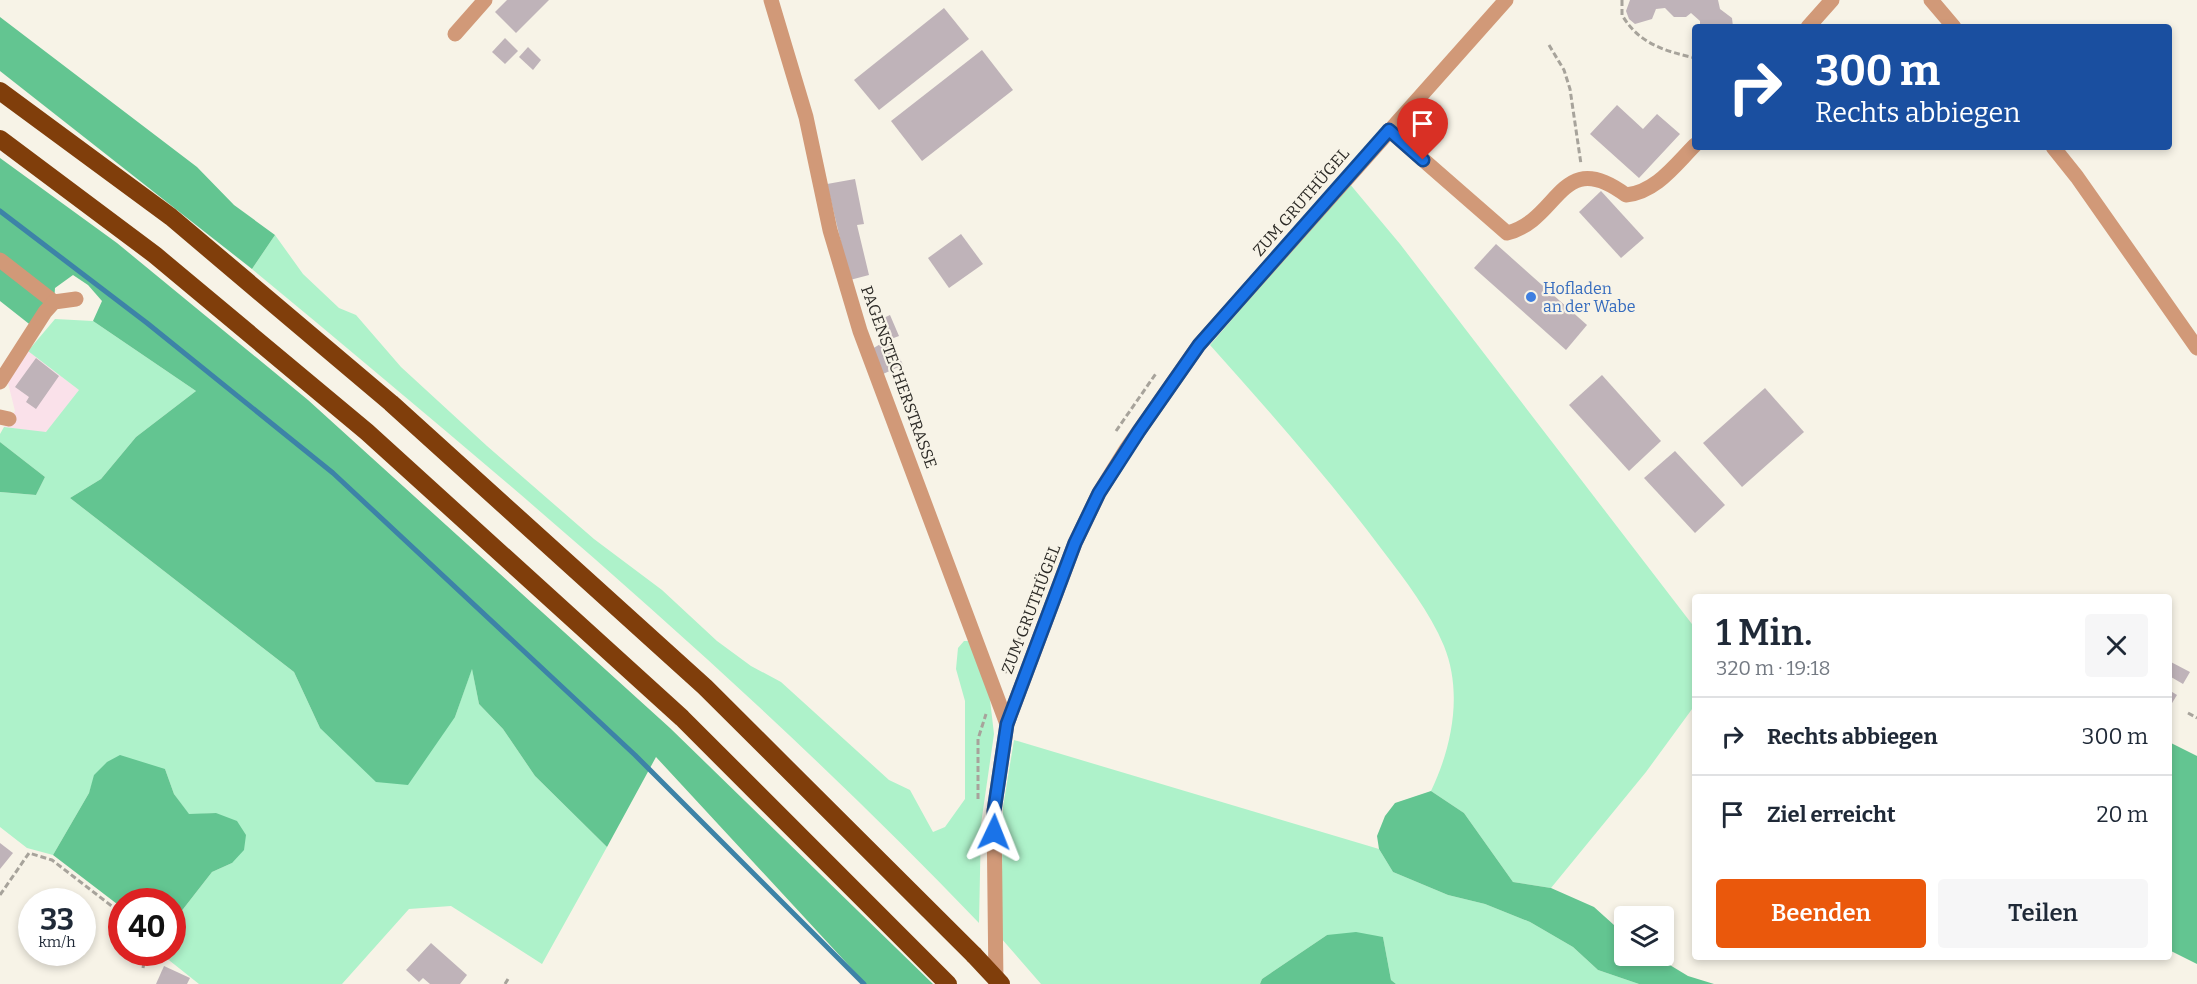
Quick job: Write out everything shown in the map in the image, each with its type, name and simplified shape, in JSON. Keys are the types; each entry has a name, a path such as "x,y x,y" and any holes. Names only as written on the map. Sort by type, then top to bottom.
{"highway":[{"path":"0,91 171,217 391,403 705,687 1001,984"},
{"path":"0,139 154,255 368,432 682,718 948,984"}],"street":[{"path":"455,34 486,0"},
{"name":"PAGENSTECHERSTRASSE","path":"771,0 803,107 830,230 860,331 1007,724"},
{"name":"ZUM GRUTHÜGEL","path":"996,984 994,811 1007,724 1075,543 1099,493 1127,448 1199,345 1506,0"},
{"path":"1811,24 1832,0"},
{"path":"1931,0 1951,24"},
{"path":"1389,130 1507,233 1519,230 1568,186 1581,178 1594,177 1611,184 1626,195 1642,193 1656,184 1692,148"},
{"path":"2055,150 2077,177 2197,348"},
{"path":"0,260 54,302"},
{"path":"0,382 33,327 54,302 76,299"}],"path":[{"path":"1623,0 1622,15 1642,39 1660,50 1692,57"},
{"path":"1549,45 1564,70 1570,89 1581,178"},
{"path":"1113,436 1131,407 1158,372"},
{"path":"978,806 978,739 995,692 1021,635"},
{"path":"2188,713 2197,718"},
{"path":"0,895 29,853 51,860 108,903"},
{"path":"505,984 508,979"}],"shaded area":[{"path":"28,351 79,390 46,433 4,427 15,411 8,383"}],"green space":[{"path":"0,17 197,167 234,205 275,235 252,269 0,71"},
{"path":"0,158 117,243 308,400 670,728 933,984 866,984 656,757 607,847 535,776 503,729 479,704 472,669 455,717 408,785 376,782 320,728 294,672 70,498 101,479 136,437 196,391 93,321 102,301 88,285 73,275 55,288 54,302 33,327 0,301"},
{"path":"1349,183 1400,244 1692,624 1692,709 1646,772 1551,888 1513,882 1464,813 1431,791 1445,756 1454,701 1450,664 1438,633 1400,573 1363,524 1299,446 1210,345"},
{"path":"275,235 303,274 339,308 356,315 401,367 487,446 594,539 662,590 717,641 751,666 781,682 889,780 910,790 933,832 945,827 965,799 965,701 956,669 958,648 964,641 970,641 989,691 994,734 981,824 979,923 805,750 716,667 533,505 252,269"},
{"path":"55,319 93,321 196,391 136,437 101,479 70,498 294,672 320,728 455,717 472,668 479,704 503,729 535,776 607,847 542,964 451,906 409,909 342,984 199,984 176,966 186,966 186,905 212,872 232,863 216,813 189,815 174,794 165,769 95,775 89,793 53,855 27,848 0,827 0,492 36,495 45,477 0,442 0,434 4,427 46,432 79,390 28,351"},
{"path":"0,442 45,477 36,495 0,492"},
{"path":"1014,740 1379,849 1393,872 1448,895 1485,904 1530,922 1573,947 1598,970 1639,984 1396,984 1391,980 1383,937 1327,935 1262,979 1260,984 1041,984 1001,938 1003,807"},
{"path":"2172,744 2197,756 2197,964 2172,952"},
{"path":"120,755 165,769 174,794 189,814 216,813 237,821 246,835 244,850 232,863 212,872 186,905 186,888 108,888 108,897 53,855 89,793 94,775 107,762"},
{"path":"1431,791 1464,813 1513,882 1551,888 1594,907 1614,925 1614,966 1672,966 1688,976 1714,984 1639,984 1598,970 1573,947 1530,922 1485,904 1448,895 1393,872 1379,849 1377,836 1385,816 1395,803"},
{"path":"1356,932 1383,937 1391,980 1396,984 1260,984 1262,979 1327,935"}],"building":[{"path":"507,0 549,0 516,33 495,12"},
{"path":"1630,0 1718,0 1720,9 1732,18 1733,24 1700,24 1700,21 1691,13 1686,17 1674,17 1665,8 1656,9 1652,19 1635,24 1629,19 1626,11"},
{"path":"944,8 969,39 879,110 854,80"},
{"path":"505,38 518,51 505,64 492,52"},
{"path":"528,47 541,60 533,70 519,57"},
{"path":"982,50 1013,90 922,161 891,121"},
{"path":"1617,105 1643,129 1657,114 1680,134 1639,178 1590,134"},
{"path":"855,179 864,224 857,225 869,275 850,280 827,184"},
{"path":"1601,191 1644,238 1621,258 1579,212"},
{"path":"961,234 983,264 949,288 928,258"},
{"name":"Hofladen an der Wabe","path":"1496,244 1587,325 1566,350 1474,268"},
{"path":"890,315 899,336 891,339 903,365 883,374 872,349 882,343 873,323"},
{"path":"36,358 59,376 36,409 26,402 29,397 15,387"},
{"path":"1602,375 1661,441 1629,471 1569,405"},
{"path":"1765,388 1804,432 1742,487 1703,443"},
{"path":"1675,451 1725,505 1695,533 1644,478"},
{"path":"2172,663 2190,672 2183,684 2172,678"},
{"path":"2172,692 2177,695 2172,703"},
{"path":"0,843 13,853 0,869"},
{"path":"431,943 467,975 460,984 430,984 423,978 419,982 406,970"},
{"path":"164,966 190,978 187,984 156,984"}],"waterway":[{"path":"0,211 147,323 333,473 635,755 864,984"}],"place":[{"name":"Hofladen an der Wabe","path":"1531,297"}],"route":[{"path":"994,832 994,811 1007,724 1075,543 1099,493 1127,448 1199,345 1389,130 1423,160"}]}
